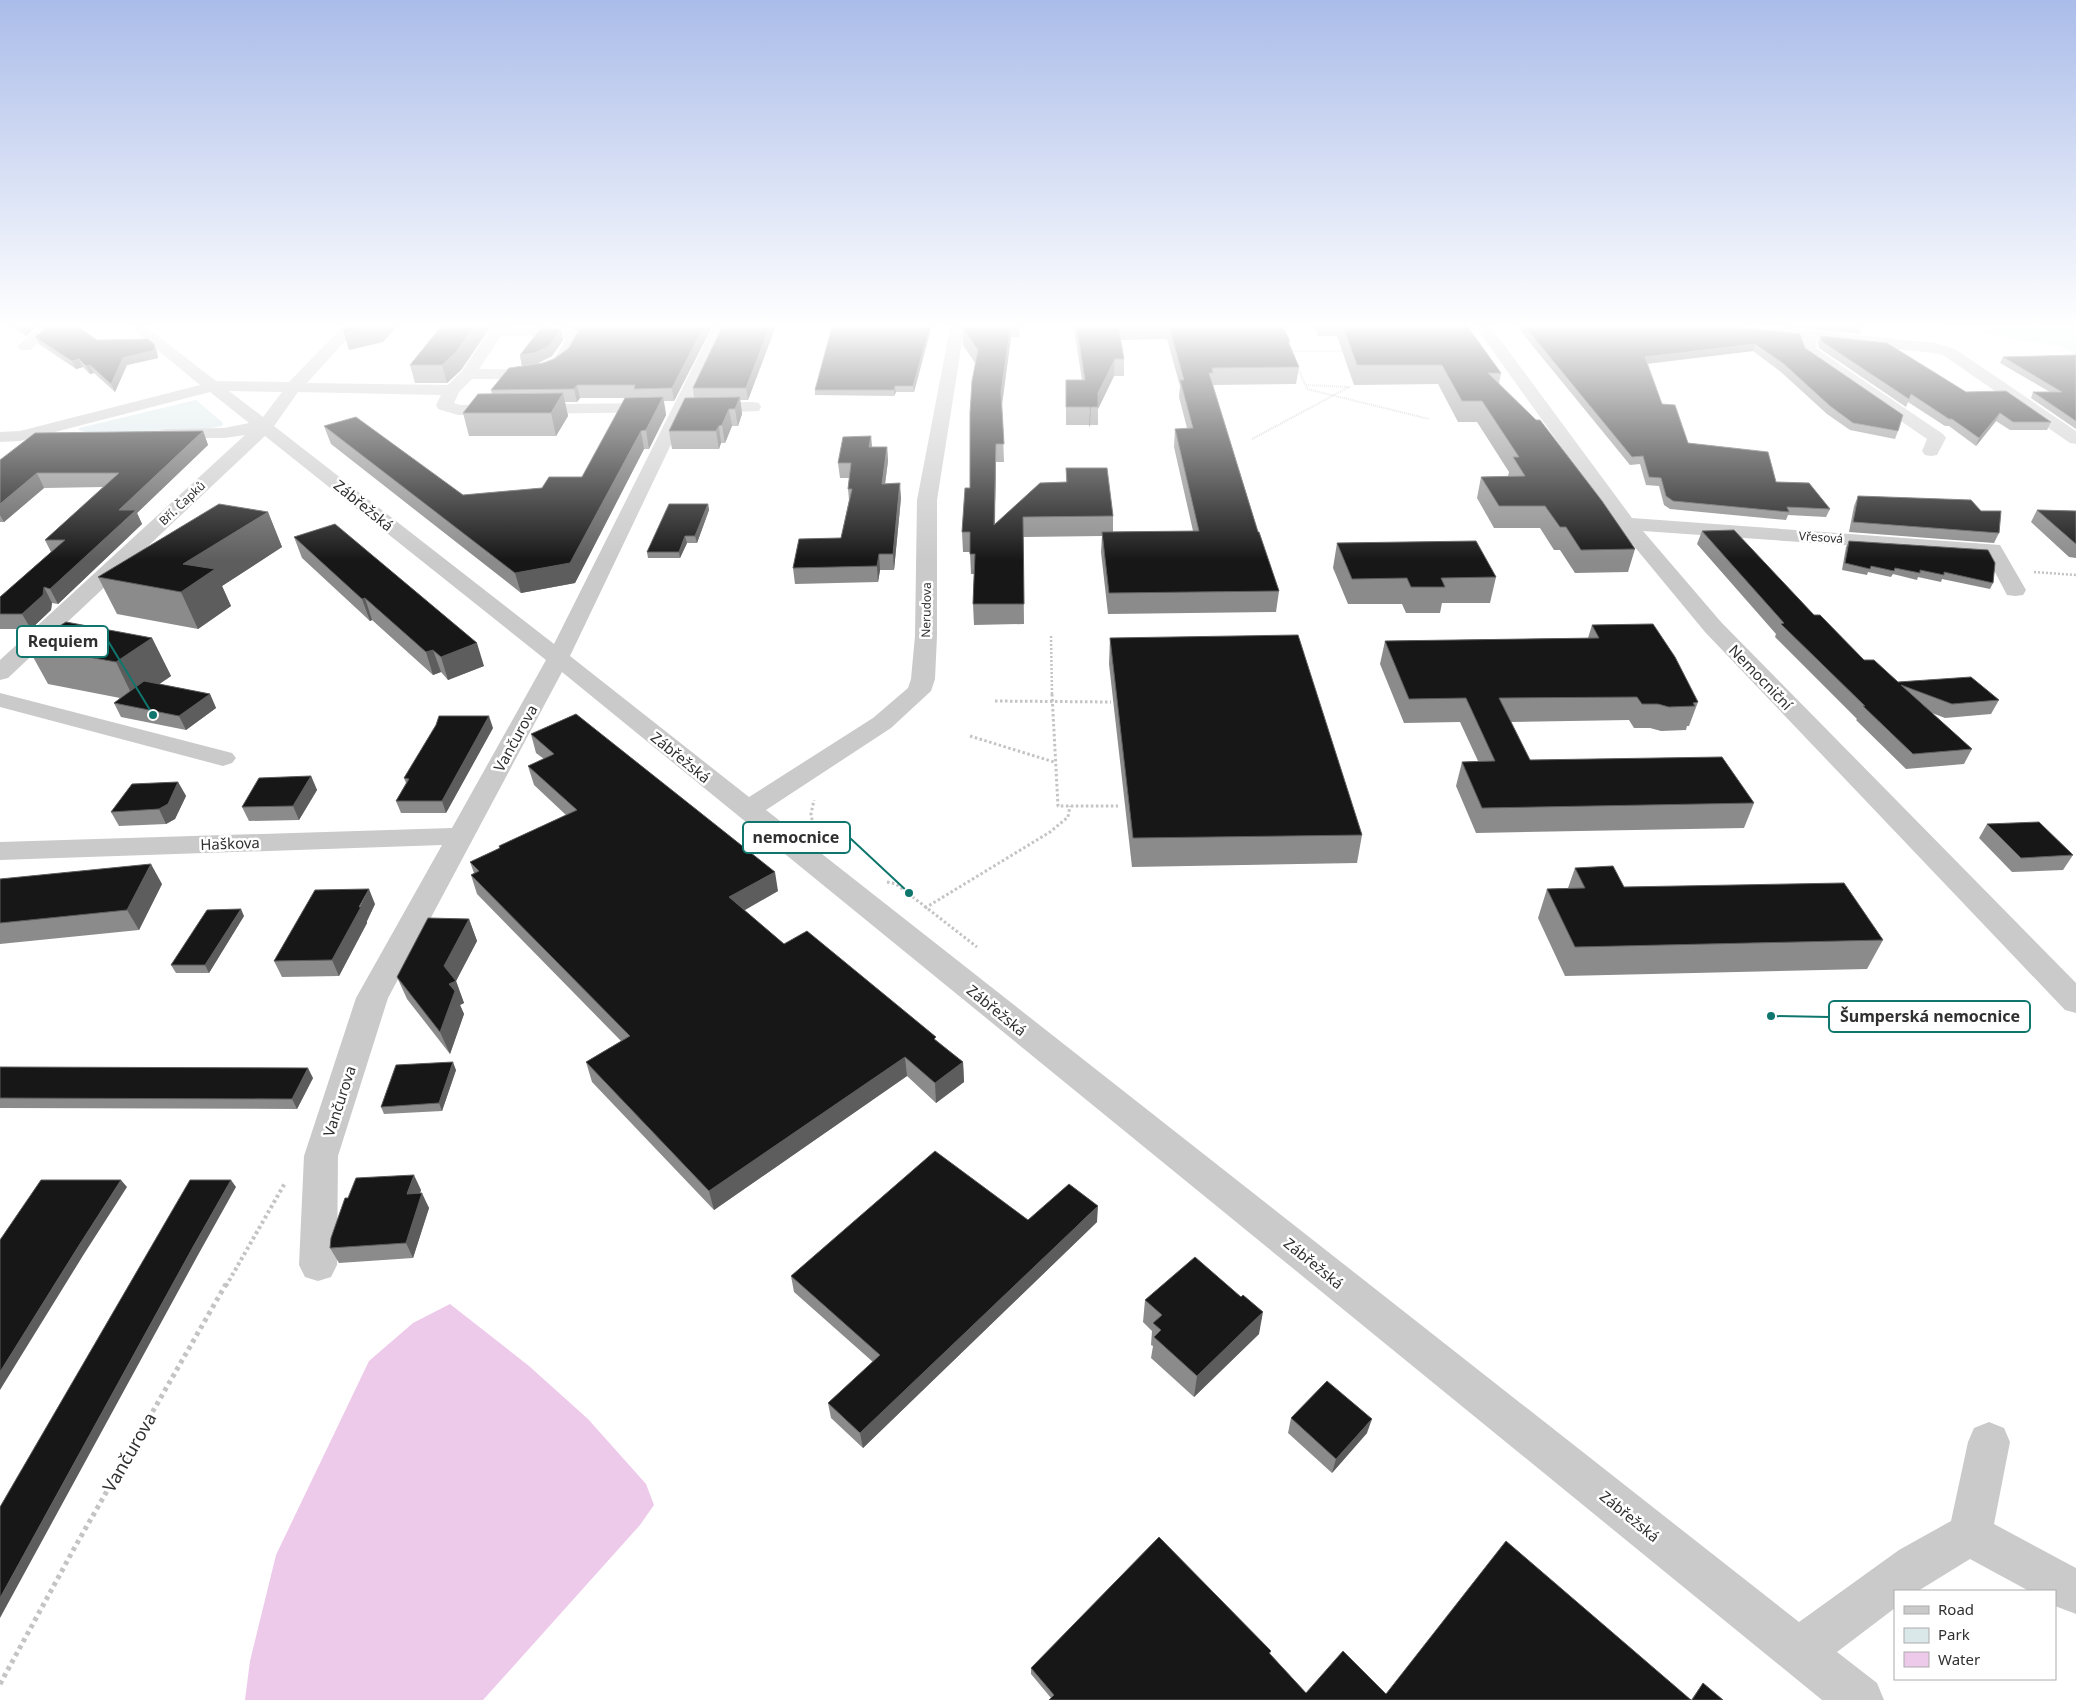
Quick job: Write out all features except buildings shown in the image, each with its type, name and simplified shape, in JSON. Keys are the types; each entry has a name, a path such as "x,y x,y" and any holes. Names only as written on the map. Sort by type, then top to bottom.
{"street":[{"path":"0,451 20,436 151,402"},
{"name":"Zábřežská","path":"235,402 558,658 1860,1700"},
{"name":"Bří. Čapků","path":"0,673 265,426 283,402"},
{"path":"445,402 444,404 458,410 753,407"},
{"name":"Vančurova","path":"318,1264 321,1156 372,998 558,658 685,402"},
{"name":"Nerudova","path":"747,810 882,723 919,691 923,679 926,636 927,500 944,402"},
{"name":"Nemocniční","path":"1538,402 1626,524 1713,627 2076,1002"},
{"path":"1885,402 1937,438 1931,451"},
{"path":"2022,402 2076,439"},
{"path":"146,434 224,433 265,426"},
{"path":"0,437 88,435"},
{"name":"Vřesová","path":"1626,524 1993,549 2015,590"},
{"path":"0,700 223,758"},
{"name":"Haškova","path":"0,851 461,836"},
{"path":"1799,1651 1915,1566 1970,1535 1988,1442"},
{"path":"1970,1535 2075,1592"}],"path":[{"path":"1252,440 1318,402"},
{"path":"1360,402 1429,420"},
{"path":"2004,569 2076,575"},
{"path":"1051,636 1054,762 1058,806 1118,806"},
{"path":"995,701 1111,702"},
{"path":"970,736 1054,762"},
{"path":"817,831 811,814 812,806 818,794"},
{"path":"924,908 1050,832 1068,817 1070,806"},
{"path":"880,880 896,884 977,947"},
{"name":"Vančurova","path":"0,1684 76,1545 286,1182 321,1156"}],"green space":[{"path":"186,402 199,402 223,423 222,426 194,431 88,433 79,430 79,428"}],"water":[{"path":"450,1304 529,1366 588,1419 646,1484 654,1505 640,1525 483,1700 245,1700 250,1661 276,1555 369,1361 413,1323"}],"place":[{"name":"Requiem","path":"153,715"},
{"name":"nemocnice","path":"909,893"},
{"name":"Šumperská nemocnice","path":"1771,1016"}]}
